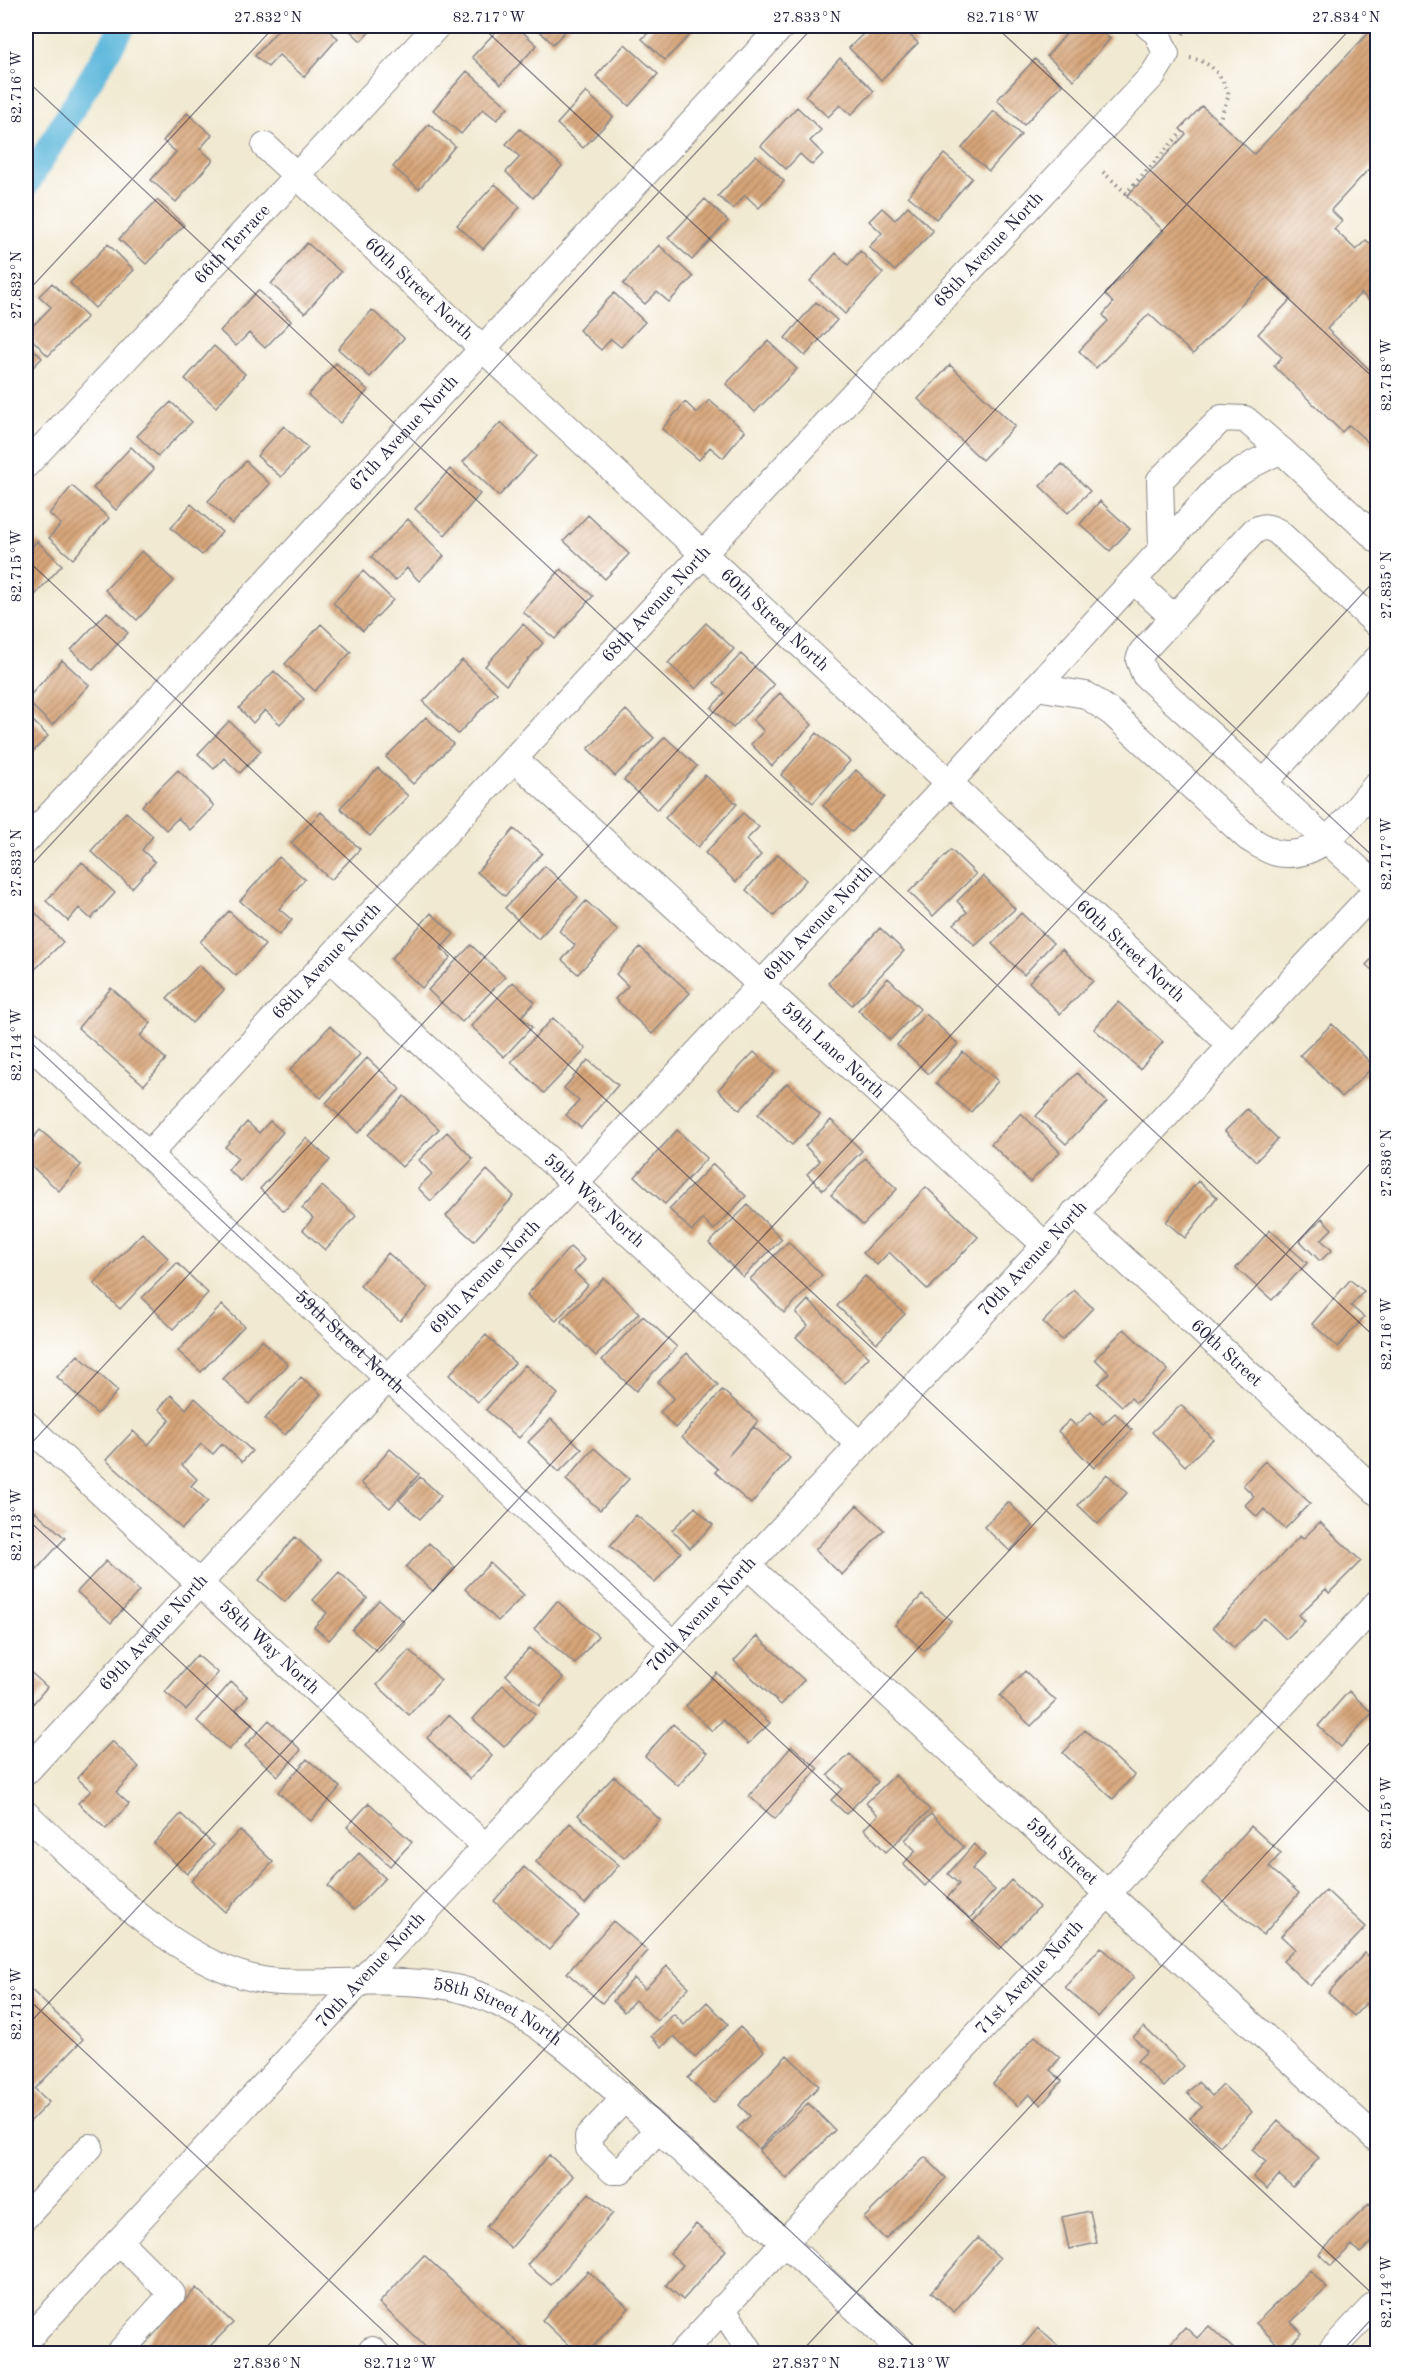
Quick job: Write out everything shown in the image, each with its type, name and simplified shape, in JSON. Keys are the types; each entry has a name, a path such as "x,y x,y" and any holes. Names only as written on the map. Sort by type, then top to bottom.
{"street":[{"name":"66th Terrace","path":"26,465 437,26"},
{"name":"67th Avenue North","path":"26,841 782,26"},
{"path":"1148,26 1176,56"},
{"name":"68th Avenue North","path":"148,1154 704,553 1153,75 1176,56"},
{"name":"60th Street North","path":"265,146 1231,1045"},
{"path":"1162,548 1160,480 1222,417 1245,419 1377,540"},
{"name":"69th Avenue North","path":"26,1772 388,1378 575,1184 948,784 1220,484 1281,450"},
{"path":"1377,625 1269,526 1254,531 1142,652 1139,660 1140,668 1377,887"},
{"path":"1133,580 1174,618"},
{"path":"1263,783 1377,658"},
{"path":"1036,687 1086,695 1095,701 1112,713 1248,838 1275,853 1301,855 1326,841 1377,783"},
{"name":"59th Lane North","path":"514,759 1044,1244"},
{"name":"70th Avenue North","path":"26,2341 1377,887"},
{"name":"59th Way North","path":"330,959 859,1444"},
{"name":"59th Street North","path":"26,1041 673,1644"},
{"name":"60th Street","path":"1074,1214 1377,1493"},
{"name":"58th Way North","path":"26,1424 485,1846"},
{"name":"59th Street","path":"747,1565 1377,2140"},
{"name":"71st Avenue North","path":"681,2354 783,2241 1377,1602"},
{"name":"58th Street North","path":"26,1814 132,1911 197,1955 231,1973 277,1982 427,1984 473,1992 524,2017 658,2129 905,2354"},
{"path":"624,2099 588,2137 589,2148 613,2171 621,2171 658,2129"},
{"path":"26,2216 90,2147"},
{"path":"118,2241 172,2294 118,2354"},
{"path":"1336,2351 1377,2301"},
{"path":"722,2308 752,2354"}],"path":[{"path":"1182,35 1188,26"},
{"path":"1176,56 1202,60 1211,65 1225,84 1229,95 1219,121"},
{"path":"1103,172 1126,193 1183,131"}],"building":[{"path":"281,26 323,26 338,38 304,77 279,55 268,67 255,56"},
{"path":"345,26 375,26 361,41"},
{"path":"501,26 516,26 537,45 501,84 472,57"},
{"path":"534,26 570,26 553,44"},
{"path":"655,26 699,26 665,60 642,39"},
{"path":"871,26 901,26 918,43 881,80 849,48"},
{"path":"1073,26 1094,26 1110,39 1074,80 1047,56"},
{"path":"1375,26 1378,26 1378,159 1331,210 1342,221 1334,229 1356,250 1366,240 1378,251 1378,309 1361,293 1327,329 1373,373 1378,369 1378,439 1371,445 1349,425 1342,432 1274,366 1282,357 1258,334 1291,299 1268,277 1193,354 1149,314 1096,368 1079,351 1108,321 1103,315 1113,303 1105,294 1164,231 1127,196 1186,134 1180,129 1202,106 1254,154"},
{"path":"625,44 658,74 629,106 596,76"},
{"path":"840,58 874,91 851,115 840,105 828,117 805,96"},
{"path":"1035,59 1062,85 1024,125 997,100"},
{"path":"467,71 508,107 497,120 483,109 461,134 433,110"},
{"path":"586,92 613,117 583,148 557,124"},
{"path":"797,107 821,130 810,141 823,154 812,165 800,154 786,169 761,146"},
{"path":"994,111 1021,135 989,171 962,148"},
{"path":"187,113 212,135 200,149 213,160 176,202 151,180 176,152 163,141"},
{"path":"429,124 455,146 419,189 393,167"},
{"path":"520,129 562,166 533,198 506,172 520,157 506,144"},
{"path":"944,154 972,178 936,219 908,196"},
{"path":"756,155 784,181 759,208 745,195 733,209 718,196"},
{"path":"495,184 520,207 483,249 457,225"},
{"path":"705,199 728,221 692,260 668,238"},
{"path":"157,200 184,225 146,264 119,239"},
{"path":"908,206 933,231 895,271 869,247 882,233 869,221 882,208 895,220"},
{"path":"307,243 341,272 305,313 271,284"},
{"path":"108,244 134,270 95,308 70,283"},
{"path":"659,245 693,277 669,302 657,292 645,304 623,284"},
{"path":"860,251 883,273 845,314 810,281 836,253 848,265"},
{"path":"52,283 87,317 48,356 26,333 51,307 39,296"},
{"path":"258,290 291,321 265,348 249,333 236,346 220,331"},
{"path":"614,293 645,322 621,347 611,339 601,350 579,330"},
{"path":"816,302 837,320 805,356 785,338"},
{"path":"372,310 404,338 370,377 338,349"},
{"path":"768,341 797,369 755,412 726,384"},
{"path":"26,342 42,358 26,374"},
{"path":"214,346 245,374 216,407 185,379"},
{"path":"336,363 368,390 340,423 308,395"},
{"path":"950,365 1015,426 982,460 918,399"},
{"path":"709,400 745,431 723,458 710,447 699,460 662,429 685,402 697,413"},
{"path":"171,402 192,422 158,456 137,436"},
{"path":"501,422 536,456 499,496 463,462"},
{"path":"284,426 308,448 281,477 257,456"},
{"path":"131,447 154,469 116,510 93,488"},
{"path":"246,461 270,484 232,524 208,501"},
{"path":"1062,464 1090,491 1068,513 1040,486"},
{"path":"450,469 480,494 445,535 415,509"},
{"path":"72,486 109,518 73,559 49,538 61,524 49,514"},
{"path":"1100,501 1130,529 1110,551 1080,524"},
{"path":"191,504 222,532 202,555 171,528"},
{"path":"588,515 629,554 605,579 564,541"},
{"path":"408,519 444,556 419,581 407,568 395,581 371,557"},
{"path":"37,541 62,565 26,605 26,554"},
{"path":"142,551 174,581 137,620 105,590"},
{"path":"561,569 593,596 555,639 523,612"},
{"path":"363,571 393,600 363,631 333,603"},
{"path":"107,612 128,633 93,670 71,650"},
{"path":"706,623 734,649 696,689 668,663"},
{"path":"321,624 351,652 315,691 285,664"},
{"path":"523,624 543,643 506,685 485,666"},
{"path":"741,654 774,685 733,728 711,708 725,693 714,683"},
{"path":"62,660 89,685 52,725 26,700"},
{"path":"462,660 497,693 458,734 423,702"},
{"path":"274,671 304,699 280,724 265,710 253,723 239,708"},
{"path":"780,693 812,725 772,766 751,744 764,731 753,720"},
{"path":"626,710 654,738 615,776 588,749"},
{"path":"26,714 48,736 26,759"},
{"path":"426,717 453,744 413,784 386,757"},
{"path":"229,721 261,751 240,773 224,758 214,769 198,754"},
{"path":"817,733 850,761 813,803 781,775"},
{"path":"665,737 697,766 657,810 624,780"},
{"path":"378,768 408,796 370,836 340,808"},
{"path":"178,770 214,806 190,830 178,818 166,830 142,806"},
{"path":"856,770 885,797 852,832 823,806"},
{"path":"705,775 737,804 698,847 665,818"},
{"path":"126,812 153,836 142,850 155,862 132,888 91,851"},
{"path":"321,812 360,849 331,880 291,843"},
{"path":"743,813 759,827 746,840 761,855 736,882 705,853"},
{"path":"514,829 542,853 505,896 477,872"},
{"path":"951,850 976,874 933,916 909,892"},
{"path":"778,854 806,880 774,916 746,890"},
{"path":"279,857 305,879 279,909 292,920 279,935 240,901"},
{"path":"82,862 115,893 91,919 79,908 68,921 46,901"},
{"path":"545,866 578,897 538,939 505,908"},
{"path":"983,876 1015,909 975,946 954,924 967,912 957,901"},
{"path":"586,901 618,930 578,974 562,960 575,945 559,931"},
{"path":"28,905 63,942 26,978 26,908"},
{"path":"229,911 265,945 236,976 200,942"},
{"path":"431,913 454,934 441,948 451,957 422,988 391,959"},
{"path":"1021,913 1053,943 1024,975 992,944"},
{"path":"880,928 904,951 852,1005 828,983"},
{"path":"471,945 505,977 462,1022 428,990"},
{"path":"640,947 690,993 652,1034 615,999 628,986 616,974"},
{"path":"1062,949 1093,981 1060,1014 1029,982"},
{"path":"1378,952 1378,975 1366,965"},
{"path":"199,965 224,990 192,1023 167,998"},
{"path":"888,978 920,1009 890,1040 858,1010"},
{"path":"513,982 535,1002 521,1017 532,1027 504,1057 471,1026"},
{"path":"111,988 151,1023 140,1036 166,1059 144,1085 78,1028"},
{"path":"1118,1002 1163,1042 1140,1069 1094,1029"},
{"path":"926,1014 958,1044 929,1074 897,1045"},
{"path":"553,1018 586,1049 544,1093 511,1062"},
{"path":"1332,1024 1374,1066 1342,1097 1300,1055"},
{"path":"330,1026 360,1054 321,1098 290,1070"},
{"path":"754,1052 775,1072 740,1110 718,1090"},
{"path":"963,1052 998,1081 971,1112 936,1083"},
{"path":"367,1058 400,1089 358,1133 326,1103"},
{"path":"588,1060 618,1085 581,1128 566,1115 579,1101 564,1088"},
{"path":"1077,1073 1107,1102 1066,1144 1036,1116"},
{"path":"787,1083 820,1115 792,1145 758,1114"},
{"path":"404,1096 439,1129 402,1167 368,1135"},
{"path":"1247,1109 1278,1139 1256,1161 1225,1131"},
{"path":"1021,1113 1060,1152 1030,1182 991,1144"},
{"path":"831,1120 862,1151 823,1190 807,1174 820,1161 805,1146"},
{"path":"270,1121 283,1132 241,1181 228,1170 238,1158 225,1147 247,1122 259,1133"},
{"path":"40,1130 81,1165 59,1191 26,1161 26,1146"},
{"path":"677,1130 707,1158 665,1204 635,1177"},
{"path":"447,1132 473,1159 431,1201 418,1188 432,1174 419,1160"},
{"path":"306,1138 330,1160 284,1211 260,1189"},
{"path":"865,1158 897,1189 863,1225 831,1195"},
{"path":"713,1164 746,1196 714,1230 703,1219 692,1231 669,1209"},
{"path":"487,1170 514,1196 474,1241 446,1216"},
{"path":"1198,1181 1217,1197 1185,1238 1166,1222"},
{"path":"322,1186 356,1216 325,1250 303,1230 313,1218 302,1208"},
{"path":"926,1187 978,1237 928,1290 889,1252 877,1265 863,1253"},
{"path":"748,1205 782,1239 743,1277 709,1243"},
{"path":"1322,1218 1332,1229 1321,1240 1332,1250 1320,1261 1300,1241"},
{"path":"1270,1230 1307,1263 1272,1300 1236,1268"},
{"path":"142,1233 168,1258 120,1309 94,1284"},
{"path":"788,1242 822,1275 784,1313 750,1279"},
{"path":"570,1247 585,1260 574,1272 588,1285 556,1321 527,1295"},
{"path":"388,1253 428,1288 400,1321 360,1286"},
{"path":"177,1263 208,1293 173,1329 142,1298"},
{"path":"865,1276 905,1314 877,1343 837,1306"},
{"path":"604,1278 639,1313 596,1356 561,1321"},
{"path":"1350,1280 1364,1291 1351,1306 1364,1317 1338,1347 1312,1324"},
{"path":"1074,1290 1093,1308 1062,1340 1043,1322"},
{"path":"808,1300 869,1357 845,1383 796,1337 808,1325 796,1313"},
{"path":"222,1305 244,1326 201,1372 178,1351"},
{"path":"643,1316 677,1347 636,1391 602,1360"},
{"path":"1124,1329 1168,1370 1136,1403 1131,1398 1122,1406 1098,1384 1109,1373 1095,1359"},
{"path":"486,1335 515,1363 478,1402 449,1375"},
{"path":"262,1340 288,1365 249,1404 223,1379"},
{"path":"687,1353 718,1385 675,1428 660,1412 674,1398 658,1382"},
{"path":"78,1355 118,1391 97,1414 57,1377"},
{"path":"525,1365 558,1394 519,1438 486,1410"},
{"path":"301,1377 321,1394 285,1435 265,1419"},
{"path":"722,1390 758,1421 729,1455 754,1427 790,1458 751,1504 715,1472 718,1469 682,1437"},
{"path":"171,1395 186,1409 195,1398 252,1451 242,1462 222,1444 213,1454 201,1444 182,1465 197,1479 191,1486 208,1501 182,1529 106,1460 133,1431 148,1445 170,1420 159,1409"},
{"path":"1181,1405 1213,1439 1185,1466 1152,1432"},
{"path":"1091,1412 1103,1424 1115,1413 1132,1430 1094,1468 1058,1431 1070,1420 1076,1426"},
{"path":"551,1419 582,1449 559,1472 528,1442"},
{"path":"594,1448 629,1479 600,1510 566,1480"},
{"path":"390,1449 419,1474 390,1508 361,1483"},
{"path":"1265,1461 1310,1503 1285,1529 1264,1509 1257,1517 1245,1505 1254,1496 1243,1485"},
{"path":"1107,1474 1127,1493 1098,1524 1078,1505"},
{"path":"420,1477 441,1496 420,1519 399,1500"},
{"path":"1008,1502 1033,1526 1010,1551 984,1527"},
{"path":"857,1505 884,1530 842,1575 815,1550"},
{"path":"695,1507 713,1525 690,1548 672,1530"},
{"path":"35,1511 65,1538 37,1569 26,1559 26,1522"},
{"path":"636,1515 681,1552 655,1583 610,1546"},
{"path":"1320,1522 1361,1561 1329,1593 1326,1589 1299,1615 1305,1621 1286,1639 1264,1618 1234,1648 1213,1627 1300,1536 1303,1539"},
{"path":"295,1537 321,1560 285,1602 259,1580"},
{"path":"429,1543 455,1567 433,1591 406,1567"},
{"path":"106,1561 139,1591 111,1623 77,1592"},
{"path":"490,1563 524,1595 498,1621 465,1589"},
{"path":"339,1572 367,1598 329,1640 314,1627 327,1613 313,1600"},
{"path":"922,1595 951,1621 924,1651 895,1625"},
{"path":"379,1600 404,1622 378,1652 352,1630"},
{"path":"557,1601 598,1636 575,1664 534,1629"},
{"path":"757,1636 804,1680 781,1705 734,1661"},
{"path":"529,1648 563,1678 539,1706 506,1675"},
{"path":"409,1650 441,1680 409,1715 377,1685"},
{"path":"197,1655 218,1673 186,1710 165,1692"},
{"path":"26,1668 47,1687 26,1712"},
{"path":"1025,1671 1056,1701 1031,1726 1000,1696"},
{"path":"717,1673 770,1723 748,1744 723,1720 712,1731 686,1706"},
{"path":"231,1682 248,1697 236,1710 252,1724 229,1750 197,1721"},
{"path":"503,1685 535,1714 504,1747 473,1719"},
{"path":"1349,1691 1372,1713 1341,1747 1318,1726"},
{"path":"449,1715 492,1756 470,1779 427,1738"},
{"path":"269,1720 301,1750 278,1776 245,1746"},
{"path":"673,1724 707,1753 678,1786 645,1756"},
{"path":"1085,1730 1134,1775 1113,1799 1063,1753"},
{"path":"112,1741 139,1767 116,1792 129,1804 106,1829 78,1803 91,1791 77,1778"},
{"path":"792,1746 818,1769 775,1819 749,1796"},
{"path":"850,1754 878,1782 846,1814 831,1800 842,1789 828,1775"},
{"path":"307,1759 340,1787 311,1821 278,1792"},
{"path":"895,1775 930,1810 886,1852 864,1829 878,1815 866,1803"},
{"path":"614,1776 660,1820 624,1858 578,1815"},
{"path":"369,1803 412,1842 390,1866 347,1827"},
{"path":"181,1814 214,1845 187,1874 154,1843"},
{"path":"931,1814 964,1847 925,1886 903,1864 916,1851 905,1840"},
{"path":"570,1823 619,1865 585,1904 536,1862"},
{"path":"1251,1826 1281,1853 1269,1867 1299,1893 1263,1935 1202,1883"},
{"path":"240,1830 273,1862 225,1912 191,1881"},
{"path":"974,1844 985,1855 972,1869 995,1890 970,1918 947,1898 959,1884 948,1874"},
{"path":"359,1853 385,1878 354,1910 328,1886"},
{"path":"524,1867 579,1916 549,1950 494,1901"},
{"path":"1011,1880 1039,1907 1000,1949 972,1923"},
{"path":"1326,1890 1366,1927 1310,1986 1283,1961 1295,1949 1281,1936"},
{"path":"613,1921 648,1951 602,2003 567,1973"},
{"path":"1101,1947 1134,1977 1098,2017 1065,1987"},
{"path":"1365,1953 1378,1964 1378,2013 1366,2003 1354,2016 1328,1993"},
{"path":"667,1966 689,1987 657,2021 635,2000 624,2012 613,2001 634,1978 645,1989"},
{"path":"26,1985 83,2039 35,2089 49,2102 26,2126"},
{"path":"707,2002 728,2024 695,2057 674,2036 662,2047 651,2036 674,2014 684,2025"},
{"path":"740,2027 764,2051 713,2103 688,2078"},
{"path":"1144,2027 1184,2066 1164,2087 1137,2061 1147,2051 1133,2037"},
{"path":"1035,2036 1060,2058 1050,2070 1062,2081 1041,2105 1029,2094 1018,2106 993,2084"},
{"path":"787,2055 819,2086 759,2149 737,2128 750,2116 739,2105"},
{"path":"1198,2082 1212,2096 1223,2085 1252,2112 1220,2146 1190,2118 1202,2107 1187,2093"},
{"path":"808,2103 835,2130 787,2179 759,2151"},
{"path":"1278,2121 1319,2158 1293,2187 1279,2175 1267,2189 1253,2177 1266,2162 1252,2150"},
{"path":"549,2155 573,2176 511,2248 486,2227"},
{"path":"925,2157 946,2178 885,2239 864,2218"},
{"path":"589,2193 613,2213 551,2285 527,2265"},
{"path":"1369,2204 1378,2213 1378,2237 1360,2253 1352,2245 1331,2266 1319,2254"},
{"path":"1090,2211 1097,2243 1069,2249 1062,2217"},
{"path":"696,2224 726,2250 683,2300 666,2285 683,2265 670,2253"},
{"path":"978,2238 1000,2258 954,2312 931,2292"},
{"path":"424,2255 530,2354 433,2354 379,2303"},
{"path":"1310,2270 1327,2288 1291,2322 1302,2333 1284,2351 1256,2323"},
{"path":"588,2271 629,2308 586,2354 578,2354 542,2320"},
{"path":"196,2288 233,2323 211,2345 220,2354 136,2354"},
{"path":"1209,2326 1239,2354 1163,2352 1185,2327 1197,2338"},
{"path":"1038,2328 1067,2354 1016,2354"}],"waterway":[{"path":"26,185 123,26"}]}
